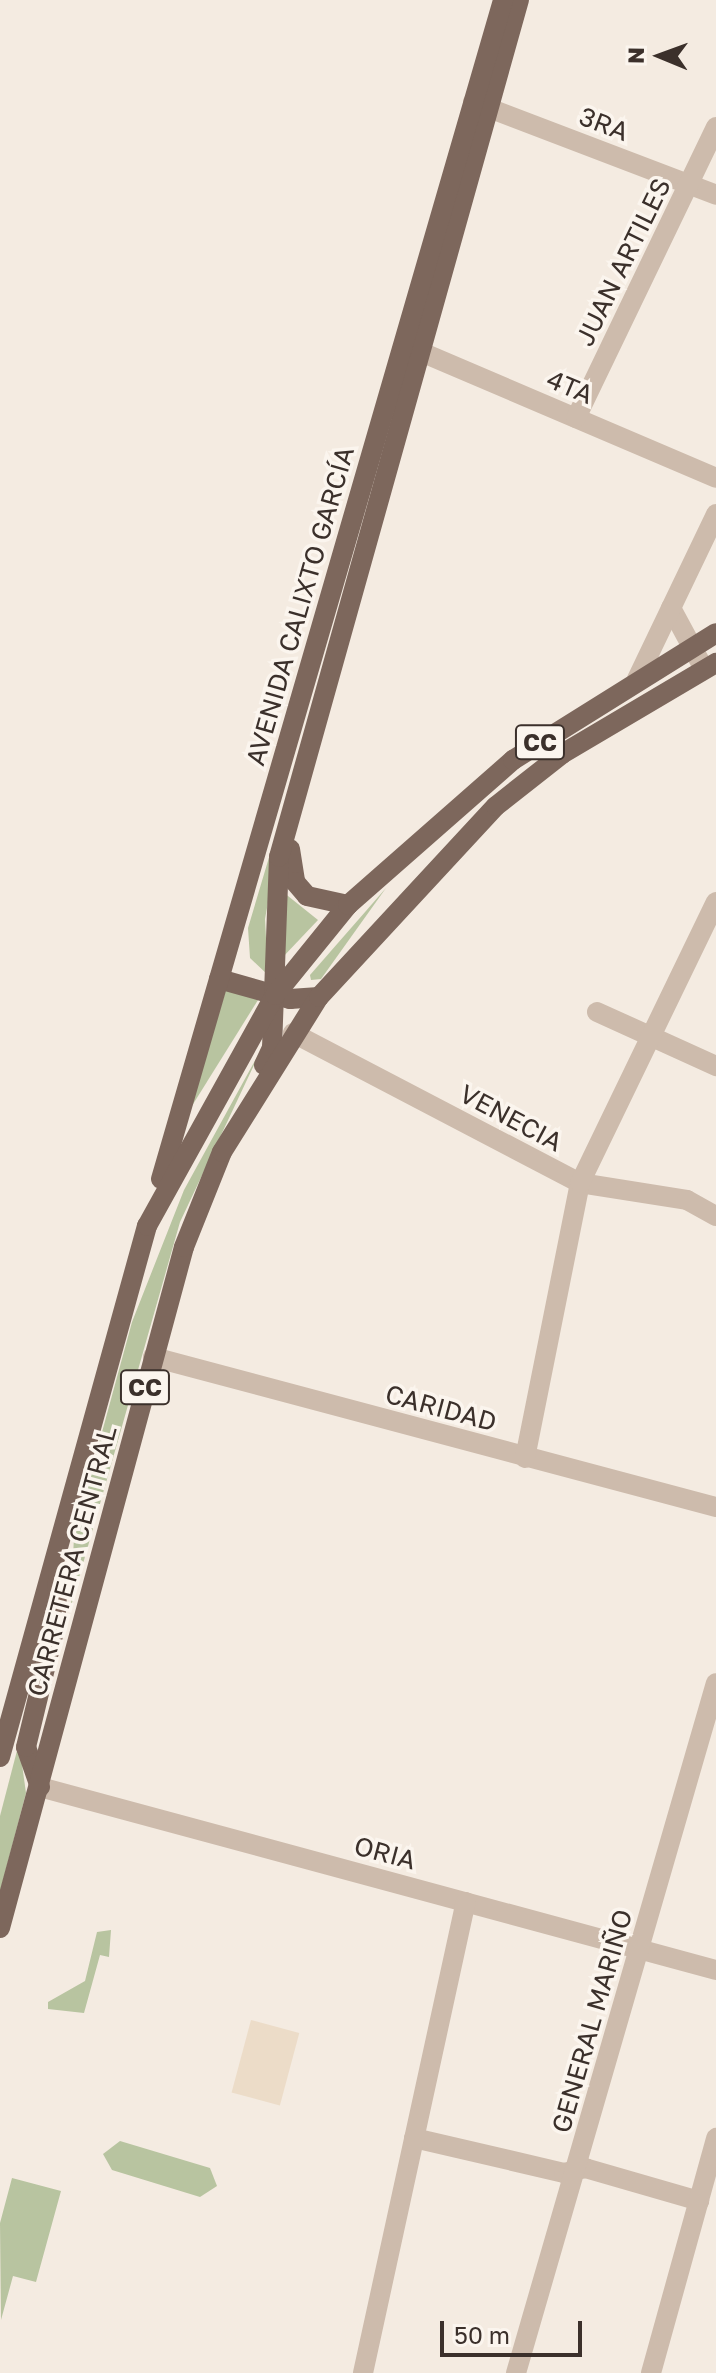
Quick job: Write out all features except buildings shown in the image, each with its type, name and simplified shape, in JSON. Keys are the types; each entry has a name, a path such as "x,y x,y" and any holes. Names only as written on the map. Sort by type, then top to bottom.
{"main road":[{"name":"AVENIDA CALIXTO GARCÍA","path":"147,1226 219,979 412,348 481,105 503,0"},
{"name":"AVENIDA CALIXTO GARCÍA","path":"481,105 519,0"},
{"name":"AVENIDA CALIXTO GARCÍA","path":"222,1152 272,1048 279,857 412,348"},
{"name":"CARRETERA CENTRAL","path":"0,1757 147,1226 275,995 348,905 513,760 637,679 716,633"},
{"name":"CARRETERA CENTRAL","path":"0,1928 184,1247 222,1152 293,1033 319,997 403,898 527,780 710,666"},
{"path":"513,760 527,780"},
{"path":"290,816 295,882 323,904 348,905"},
{"path":"380,874 403,898"},
{"path":"219,979 275,995 319,997"},
{"path":"40,1787 26,1747 55,1627 59,1543"}],"street":[{"name":"3RA","path":"481,105 716,195"},
{"name":"JUAN ARTILES","path":"576,418 716,127"},
{"name":"4TA","path":"412,348 716,478"},
{"path":"637,679 716,514"},
{"path":"671,608 690,647 710,666"},
{"path":"525,1458 580,1183 716,902"},
{"path":"597,1012 648,1040 716,1066"},
{"name":"VENECIA","path":"293,1033 580,1183 687,1200 716,1216"},
{"name":"CARIDAD","path":"153,1357 716,1507"},
{"name":"GENERAL MARIÑO","path":"516,2373 641,1949 709,1733 716,1683"},
{"name":"ORIA","path":"40,1787 716,1970"},
{"path":"363,2373 466,1902"},
{"path":"414,2138 575,2171 699,2201"},
{"path":"651,2373 699,2201 711,2178 716,2138"}],"green space":[{"path":"287,797 265,919 268,975 250,958 248,928"},
{"path":"386,888 321,979 311,980 310,975"},
{"path":"283,892 318,920 282,958"},
{"path":"226,989 258,1000 190,1109"},
{"path":"263,1046 180,1222 71,1606 74,1535 132,1322 184,1190"},
{"path":"19,1743 26,1793 0,1892 0,1816"},
{"path":"111,1930 109,1957 100,1955 84,2013 48,2009 48,2002 85,1981 97,1932"},
{"path":"120,2141 210,2168 217,2186 200,2197 112,2170 103,2154"},
{"path":"12,2178 61,2191 36,2282 13,2276 1,2320 0,2223"}],"shaded area":[{"path":"251,2020 299,2033 280,2105 232,2092"}]}
